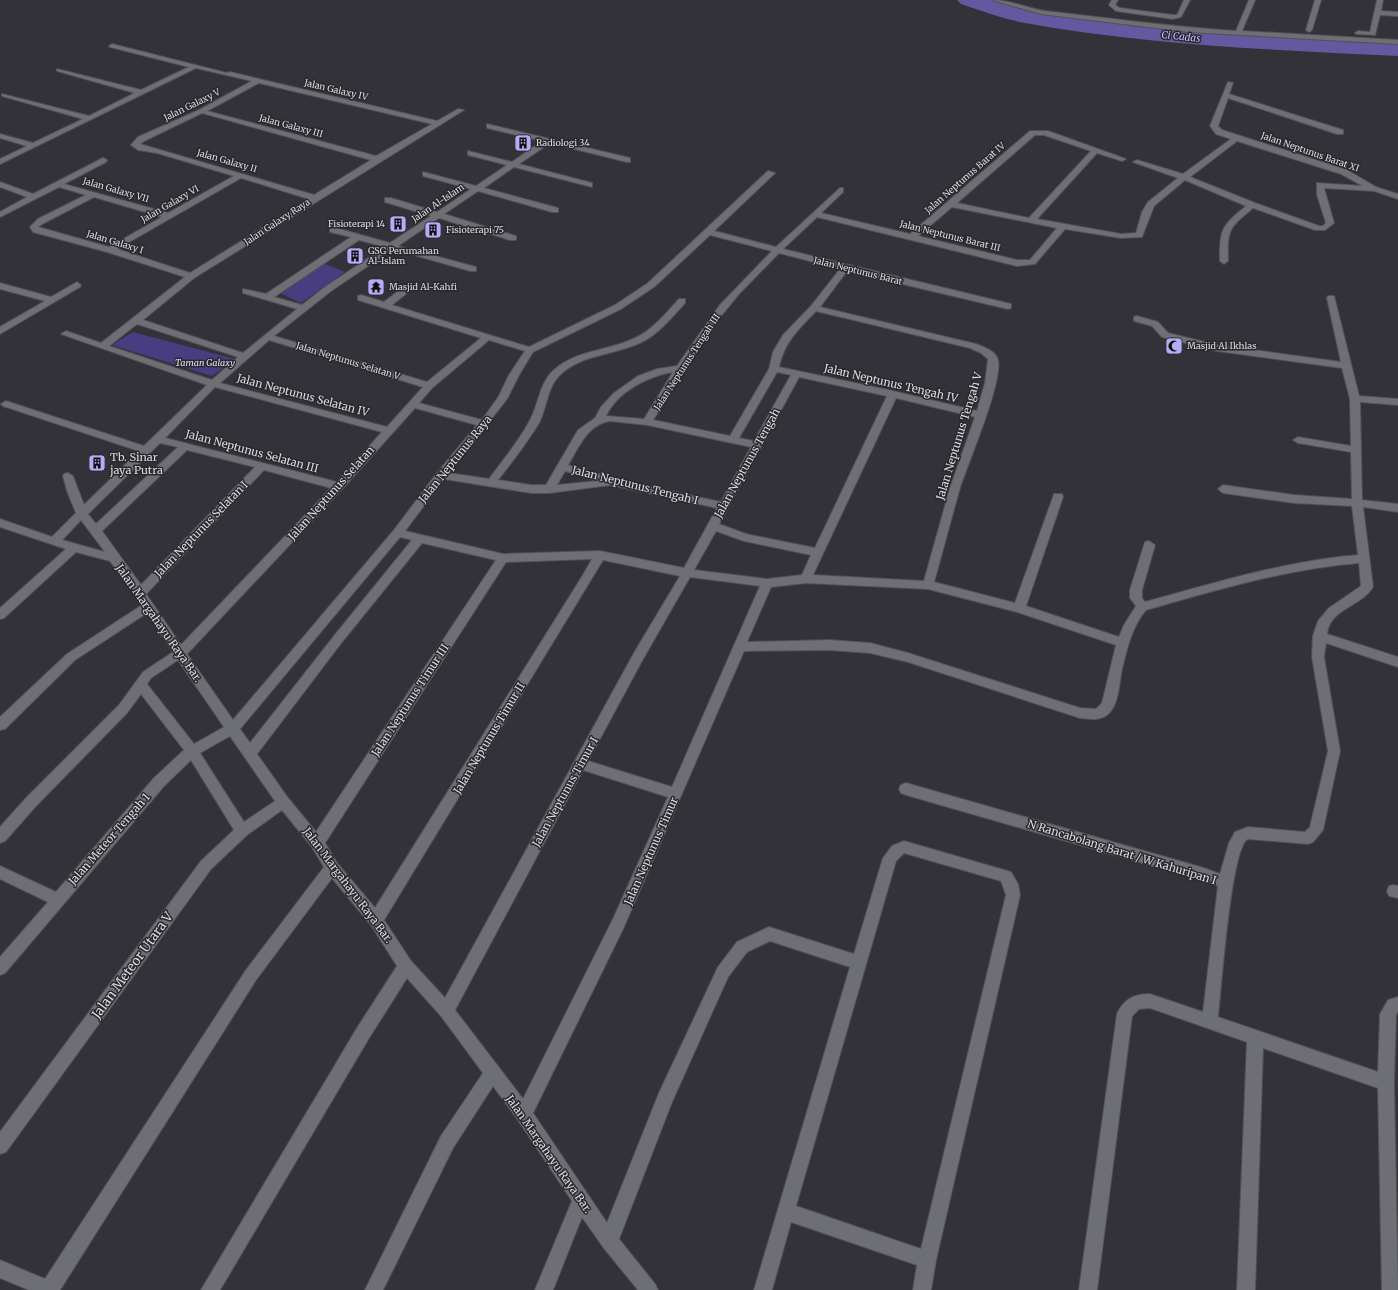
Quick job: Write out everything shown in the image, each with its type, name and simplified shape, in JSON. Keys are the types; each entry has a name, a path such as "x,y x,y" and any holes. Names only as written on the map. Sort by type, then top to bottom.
{"street":[{"path":"995,0 1041,12 1188,30 1398,42"},
{"path":"1115,0 1112,5 1118,10 1173,17 1179,16 1187,0"},
{"path":"1238,33 1252,0"},
{"path":"1309,30 1318,0"},
{"path":"1241,26 1372,34 1380,0"},
{"path":"1377,13 1398,14"},
{"name":"Jalan Galaxy IV","path":"112,46 438,123"},
{"path":"0,162 196,66"},
{"path":"59,70 142,93"},
{"name":"Jalan Galaxy V","path":"135,145 141,139 201,111 257,81"},
{"path":"1230,83 1226,94 1340,132"},
{"name":"Jalan Neptunus Barat XI","path":"1226,94 1214,124 1216,129 1236,138 1344,172 1375,189"},
{"path":"4,95 89,118"},
{"name":"Jalan Galaxy Raya","path":"103,346 191,276 377,158 460,110"},
{"name":"Jalan Galaxy III","path":"201,111 377,158"},
{"path":"490,126 627,160"},
{"name":"Jalan Neptunus Barat IV","path":"912,237 1031,134 1037,132 1045,133 1096,150"},
{"path":"0,136 32,146"},
{"path":"951,204 1121,236 1139,235 1143,220 1152,204 1184,177 1226,148 1236,138"},
{"name":"Jalan Al-Islam","path":"54,541 213,384 267,337 328,289 549,140"},
{"name":"Jalan Galaxy II","path":"135,145 315,198"},
{"path":"1032,220 1096,150 1122,159"},
{"path":"471,153 589,185"},
{"path":"0,216 104,160"},
{"path":"1137,162 1184,177 1252,205 1308,225 1325,228 1330,223 1320,192 1320,185 1375,189 1398,197"},
{"path":"361,298 530,350 634,298 709,232 771,173"},
{"path":"426,174 555,210"},
{"name":"Jalan Galaxy VI","path":"110,250 241,175"},
{"path":"0,184 33,197"},
{"name":"Jalan Galaxy VII","path":"57,184 168,216"},
{"name":"Jalan Neptunus Tengah III","path":"647,422 708,326 722,308 777,250 840,190"},
{"name":"Jalan Galaxy I","path":"94,194 41,221 34,227 36,230 110,250 191,276"},
{"path":"388,200 436,216 513,238"},
{"path":"1224,261 1223,236 1225,230 1252,205"},
{"name":"Jalan Neptunus Barat III","path":"816,214 1017,263 1027,264 1032,262 1063,226"},
{"path":"0,216 10,220"},
{"path":"333,230 473,269"},
{"name":"Jalan Neptunus Barat","path":"709,232 844,268 1008,306"},
{"path":"268,297 357,237"},
{"name":"Jalan Neptunus Tengah","path":"733,440 774,369 778,352 788,336 814,308 844,268"},
{"path":"0,331 77,285"},
{"path":"0,286 52,300"},
{"path":"246,291 304,308"},
{"path":"385,306 404,291"},
{"path":"1226,883 1236,843 1240,836 1248,833 1308,838 1316,830 1334,751 1318,657 1319,636 1322,624 1334,611 1363,592 1367,587 1362,559 1357,503 1355,399 1331,298"},
{"path":"490,483 522,440 540,412 545,388 558,371 572,363 638,341 663,321 682,301"},
{"name":"Jalan Neptunus Tengah V","path":"814,308 973,346 986,351 993,358 994,364 988,393 956,488 928,586"},
{"path":"1137,319 1155,324 1165,335 1217,348 1346,366"},
{"path":"136,321 244,356"},
{"path":"66,334 213,384"},
{"name":"Jalan Neptunus Selatan V","path":"267,337 429,386"},
{"name":"Jalan Neptunus Selatan","path":"0,837 31,802 123,709 147,675 180,653 201,633 339,486 429,386 487,337"},
{"name":"Jalan Neptunus Raya","path":"233,728 398,533 441,475 484,424 504,397 514,375 530,350"},
{"path":"562,467 582,432 599,420 611,401 630,384 660,371 681,368"},
{"path":"774,369 796,374"},
{"name":"Jalan Neptunus Tengah","path":"687,573 713,526 722,506 796,374"},
{"name":"Jalan Neptunus Tengah IV","path":"796,374 893,394 980,415"},
{"name":"Jalan Neptunus Selatan IV","path":"213,384 388,430"},
{"path":"806,579 893,394"},
{"path":"1355,399 1398,402"},
{"path":"6,404 146,450"},
{"path":"412,404 484,424"},
{"path":"599,420 610,418 647,422 757,445"},
{"name":"Jalan Neptunus Selatan III","path":"158,439 339,486"},
{"path":"1298,440 1356,450"},
{"path":"97,530 185,446"},
{"name":"Jalan Neptunus Selatan I","path":"140,593 262,466"},
{"name":"Jalan Neptunus Tengah I","path":"549,489 562,467 614,482 722,506"},
{"path":"441,475 531,489 549,489 614,482"},
{"name":"Jalan Margahayu Raya Bar.","path":"68,476 72,491 82,514 97,530 114,558 140,593 283,802 317,843 332,867 376,920 406,966 446,1011 492,1074 524,1114 609,1242 649,1290"},
{"path":"1223,489 1294,499 1357,503 1398,508"},
{"path":"1019,608 1058,497"},
{"path":"0,523 74,548 114,558"},
{"path":"713,526 744,537 818,553"},
{"path":"398,533 503,558 600,555 687,573 767,583 806,579 854,580 928,586 1019,608 1123,643"},
{"path":"249,754 338,639 420,538"},
{"path":"1142,607 1136,598 1136,590 1149,545"},
{"path":"0,615 74,548"},
{"name":"Jalan Neptunus Timur II","path":"376,920 491,736 600,555"},
{"name":"Jalan Neptunus Timur III","path":"317,843 503,558"},
{"path":"739,646 829,645 870,648 908,658 1080,713 1096,716 1103,713 1108,705 1123,643 1132,617 1142,607 1246,578 1326,562 1362,559"},
{"name":"Jalan Neptunus Timur I","path":"446,1011 638,656 687,573"},
{"name":"Jalan Neptunus Timur","path":"524,1114 618,924 767,583"},
{"path":"0,725 72,657 149,606"},
{"path":"1319,636 1398,662"},
{"path":"140,684 192,751 242,831"},
{"name":"Jalan Meteor Tengah 1","path":"0,968 57,899 159,782 192,751 233,728"},
{"path":"580,764 676,794"},
{"name":"N Rancabolang Barat / W Kahuripan I","path":"906,789 1204,874 1226,883 1210,1023"},
{"name":"Jalan Meteor Utara V","path":"0,1146 206,865 242,831 283,802"},
{"path":"763,1290 890,858 897,850 904,847 1006,876 1011,884 1013,895 927,1260 922,1290"},
{"path":"0,1269 50,1289 251,975 332,867"},
{"path":"0,872 57,899"},
{"path":"609,1242 665,1099 723,972 742,947 770,934 860,963"},
{"path":"210,1290 335,1080 406,966"},
{"path":"1088,1290 1125,1014 1131,1004 1138,1001 1150,1001 1386,1083"},
{"path":"1391,1290 1386,1083 1388,1014 1393,1006 1398,1004"},
{"path":"1246,1290 1255,1038"},
{"path":"374,1290 447,1142 492,1074"},
{"path":"544,1290 581,1198"},
{"path":"786,1211 927,1260"}],"green space":[{"path":"323,263 345,272 301,303 278,292"},
{"name":"Taman Galaxy","path":"133,332 235,359 212,376 112,345"}],"waterway":[{"name":"Ci Cadas","path":"968,0 1024,16 1094,26 1217,40 1398,49"}],"place":[{"name":"Radiologi 34","path":"523,143"},
{"name":"Fisioterapi 14","path":"398,224"},
{"name":"Fisioterapi 75","path":"433,230"},
{"name":"GSG Perumahan Al-Islam","path":"355,256"},
{"name":"Masjid Al-Kahfi","path":"376,287"},
{"name":"Masjid Al Ikhlas","path":"1174,346"},
{"name":"Tb. Sinar jaya Putra","path":"97,463"}]}
